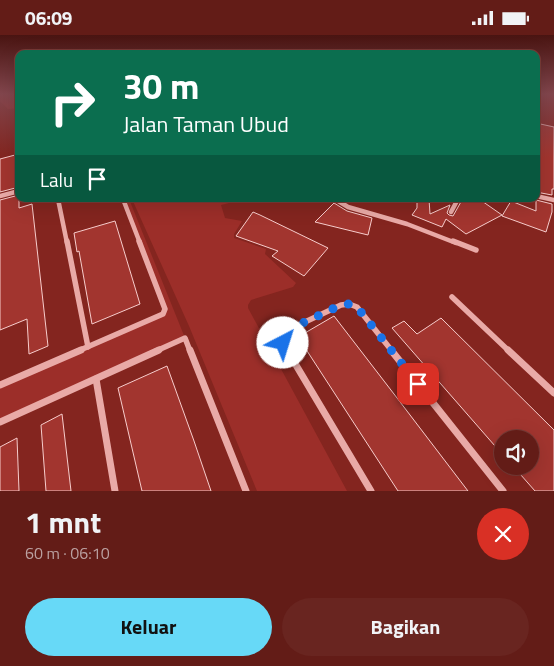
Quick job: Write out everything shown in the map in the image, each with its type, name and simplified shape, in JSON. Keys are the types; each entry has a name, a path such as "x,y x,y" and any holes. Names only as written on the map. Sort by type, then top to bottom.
{"street":[{"path":"0,196 15,192"},
{"path":"540,197 554,200"},
{"path":"59,202 88,347"},
{"path":"0,385 164,313 165,309 124,202"},
{"path":"340,202 348,207 407,224 476,250"},
{"path":"451,212 456,202"},
{"path":"452,297 554,393"},
{"path":"371,491 283,343 283,335 288,330 341,305 349,304 357,307 503,491"},
{"path":"0,422 185,338 246,491"},
{"path":"96,379 115,491"}],"shaded area":[{"path":"125,202 130,202 185,338 0,422 0,385 164,313"},
{"path":"133,202 233,202 221,205 225,218 242,221 234,234 234,238 266,249 265,254 296,283 293,287 251,300 248,308 347,491 257,491 189,326"}],"building":[{"path":"540,124 554,127 554,189 552,189 552,195 540,193"},
{"path":"15,155 15,188 0,192 0,159"},
{"path":"15,196 15,202 19,202 19,208 32,204 48,346 29,354 27,319 0,330 0,200"},
{"path":"417,202 429,202 430,214 450,205 447,213 453,216 461,202 483,202 502,215 466,234 446,219 442,227 412,215 417,208"},
{"path":"510,202 536,211 536,202 552,204 552,212 546,232 502,216"},
{"path":"334,203 347,211 372,218 368,235 315,222"},
{"path":"253,212 328,248 304,276 272,256 278,251 236,236"},
{"path":"115,221 140,304 92,324 74,233"},
{"path":"334,316 468,491 398,491 298,337"},
{"path":"441,318 554,430 554,491 535,491 521,475 539,475 539,430 494,430 494,445 392,328 404,321 417,334"},
{"path":"167,366 211,491 142,491 118,388"},
{"path":"62,414 71,491 46,491 41,425"},
{"path":"17,438 19,491 0,491 0,447"}],"route":[{"path":"283,343 283,335 288,330 341,305 349,304 357,307 418,384"}]}
